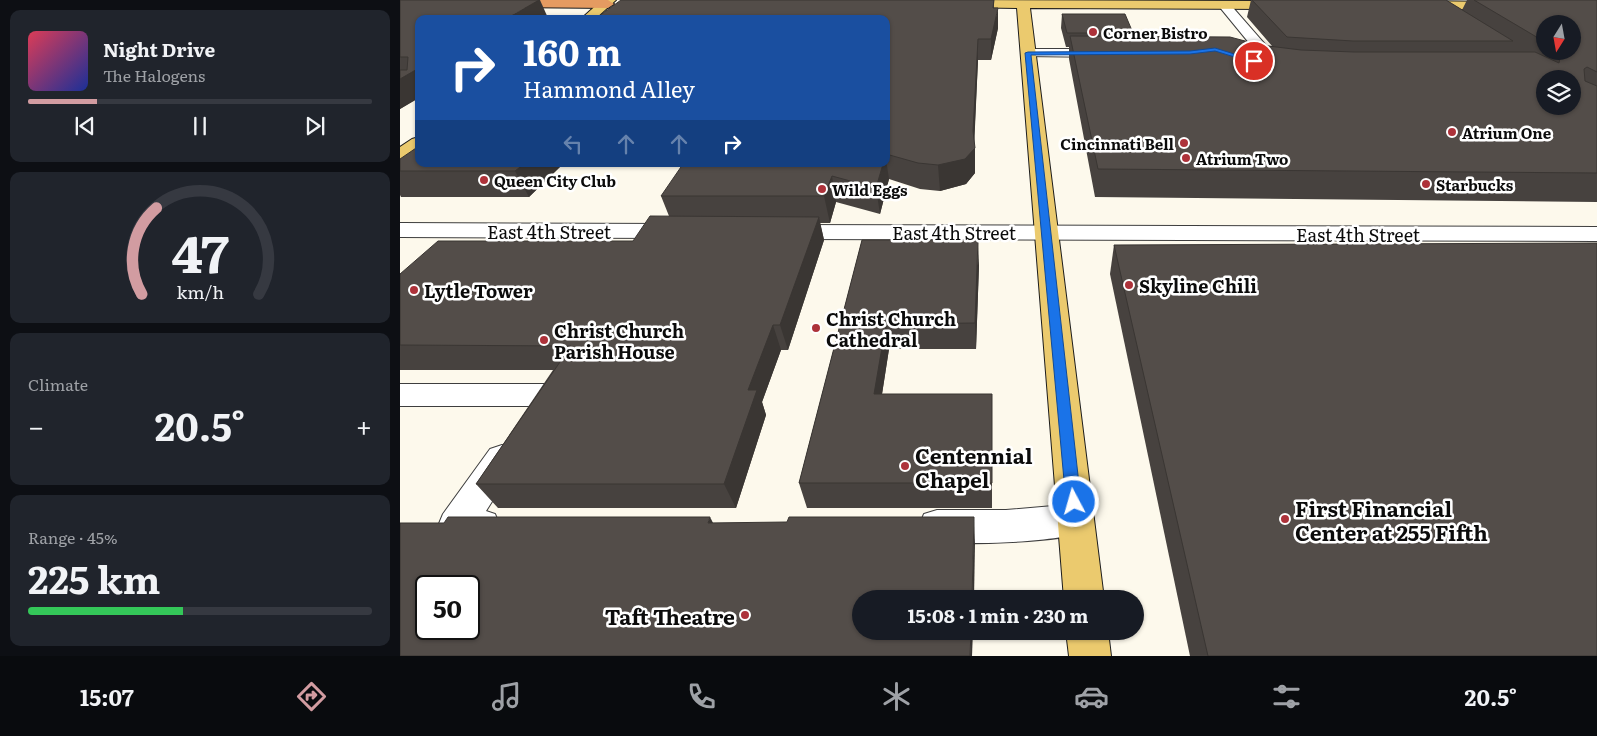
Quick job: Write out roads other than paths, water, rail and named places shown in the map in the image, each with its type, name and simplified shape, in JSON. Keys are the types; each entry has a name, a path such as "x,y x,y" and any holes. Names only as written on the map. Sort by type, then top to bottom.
{"highway":[{"path":"490,3 609,2"}],"main road":[{"path":"592,15 609,2 624,4"},
{"path":"1404,6 1424,3 1516,6"},
{"path":"947,4 1302,5"},
{"path":"1023,4 1083,590"},
{"path":"400,156 415,146"},
{"path":"1088,640 1090,656"}],"street":[{"path":"1424,3 1451,20"},
{"path":"1224,5 1273,63"},
{"path":"1028,53 1123,53"},
{"path":"1254,61 1303,66"},
{"name":"East 4th Street","path":"400,230 701,231"},
{"name":"East 4th Street","path":"760,232 1597,234"},
{"path":"400,395 545,395 456,526 516,526"},
{"path":"906,526 1006,526 1076,520"}],"place":[{"name":"Corner Bistro","path":"1093,32"},
{"name":"Atrium One","path":"1452,132"},
{"name":"Cincinnati Bell","path":"1184,143"},
{"name":"Atrium Two","path":"1186,158"},
{"name":"Queen City Club","path":"484,180"},
{"name":"Starbucks","path":"1426,184"},
{"name":"Wild Eggs","path":"822,189"},
{"name":"Skyline Chili","path":"1129,285"},
{"name":"Lytle Tower","path":"414,290"},
{"name":"Christ Church Cathedral","path":"816,328"},
{"name":"Christ Church Parish House","path":"544,340"},
{"name":"Centennial Chapel","path":"905,466"},
{"name":"First Financial Center at 255 Fifth","path":"1285,519"},
{"name":"Taft Theatre","path":"745,615"}]}
